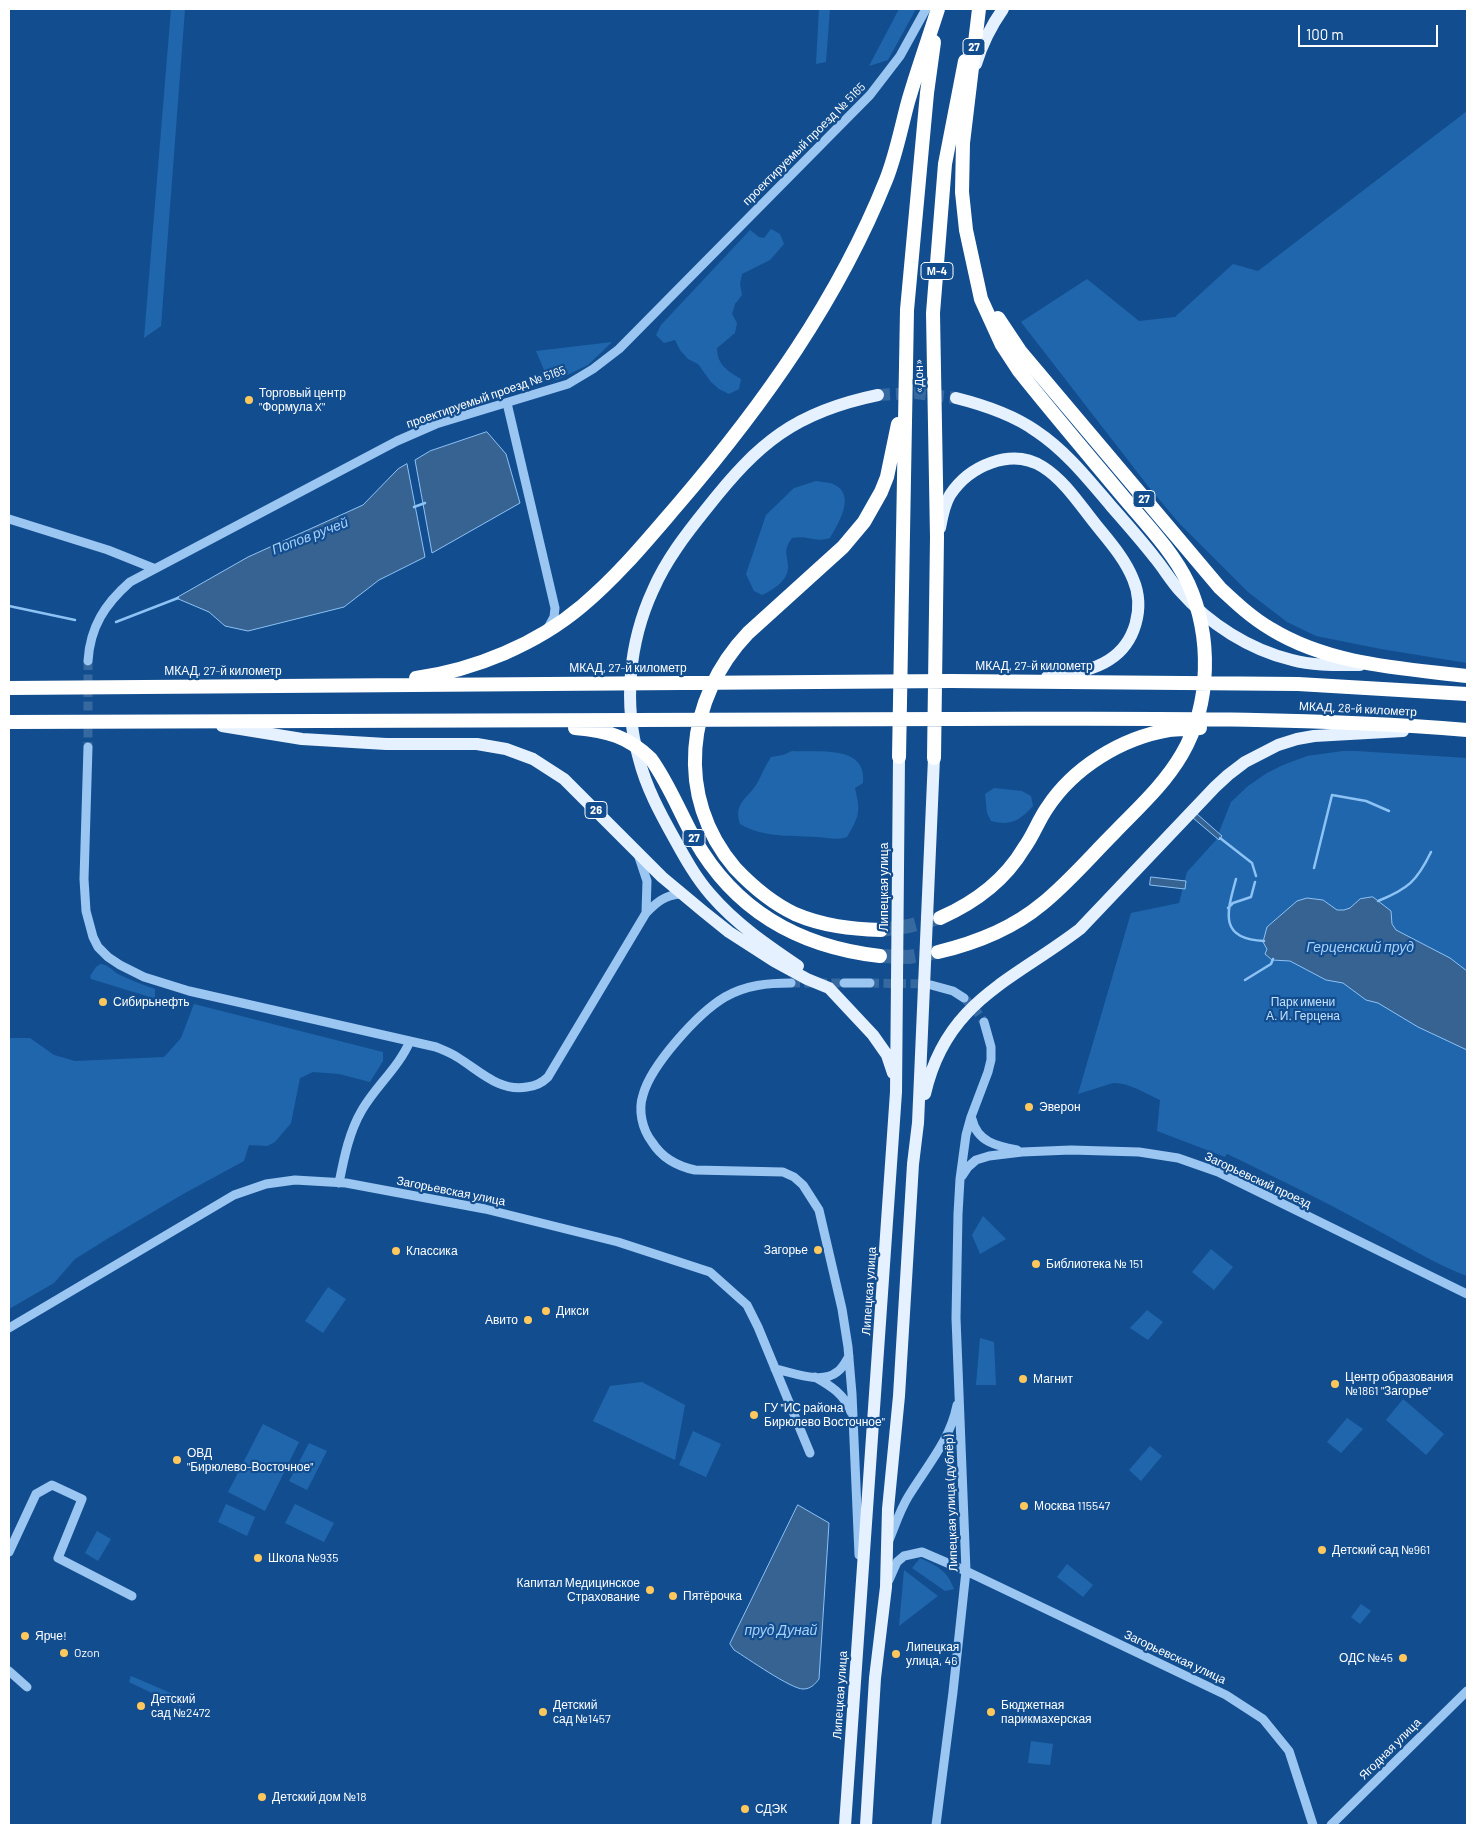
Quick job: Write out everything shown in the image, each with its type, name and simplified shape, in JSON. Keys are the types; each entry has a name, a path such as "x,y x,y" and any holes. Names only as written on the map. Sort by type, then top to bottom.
{"highway":[{"name":"«Дон»","path":"899,752 907,310 919,167 939,9"},
{"path":"366,685 421,678 458,670 509,651 546,631 581,607 634,557 714,462 775,383 800,344 859,240 887,177 911,93 939,9"},
{"name":"«Дон»","path":"934,752 937,538 934,303 945,164 959,86 978,9"},
{"name":"27","path":"938,952 983,939 1031,913 1055,893 1151,796 1168,776 1183,753 1193,730 1205,675 1204,646 1200,619 1188,582 1167,549 1019,372 1002,345 982,299 966,230 962,192 963,143 978,9"},
{"name":"27","path":"973,262 1000,322 1020,351 1220,588 1244,610 1263,624 1298,644 1325,654 1375,666 1467,676"},
{"path":"881,930 838,926 807,918 782,906 748,882 725,855 709,826 698,792 695,757 697,731 707,694 721,667 735,646 838,551 864,522 881,492 887,477 905,386"},
{"name":"МКАД, 27-й километр","path":"9,688 1016,681 1248,683"},
{"name":"МКАД, 28-й километр","path":"1248,683 1354,686 1467,694"},
{"name":"МКАД, 28-й километр","path":"520,721 823,718 1248,720 1465,730"},
{"path":"9,722 520,721"},
{"name":"27","path":"520,721 599,730 628,741 645,753 657,767 706,858 737,895 768,919 802,938 848,952 880,956"},
{"path":"940,918 978,896 1007,872 1025,848 1046,809 1064,786 1079,772 1113,750 1169,730 1298,721"}],"main road":[{"path":"970,85 981,48 1003,9"},
{"path":"829,988 746,929 724,909 700,882 664,821 651,794 638,758 631,710 632,662 652,591 671,555 732,476 760,449 791,426 822,410 878,395"},
{"path":"956,398 975,402 1014,418 1036,430 1052,443 1083,472 1155,557 1180,591 1205,615 1234,635 1261,649 1292,660 1323,665 1375,666"},
{"path":"937,538 944,509 950,495 971,473 996,461 1028,460 1057,477 1110,543 1133,579 1138,596 1138,613 1129,641 1110,660 1063,675 1016,681"},
{"name":"26","path":"197,722 302,739 386,744 476,744 506,749 533,759 554,772 605,819 636,853 681,894 729,932 792,971 829,988 862,1022 887,1056 896,1092"},
{"path":"918,1123 935,1059 948,1035 968,1011 987,993 1057,947 1080,929 1215,787 1245,762 1278,745 1314,736 1465,730"},
{"name":"Липецкая улица","path":"845,1825 896,1092 899,752"},
{"path":"866,1825 875,1678 886,1587 888,1509 899,1396 913,1164 918,1123 934,752"}],"street":[{"name":"проектируемый проезд № 5165","path":"88,657 96,625 104,608 130,582 153,568 397,441 436,424 568,384 593,369 619,348 870,95 900,56 926,9"},
{"path":"507,403 555,608 554,617 546,631"},
{"path":"9,519 108,550 153,568"},
{"path":"88,747 84,880 86,911 93,937 98,947 108,957 144,977 189,991 436,1047 447,1051 497,1084 521,1088 544,1082 646,913 660,899 681,894"},
{"path":"636,853 647,881 646,913"},
{"path":"791,983 765,984 742,989 710,1008 674,1046 656,1069 646,1084 641,1110 643,1124 649,1138 657,1150 669,1160 682,1167 711,1172 777,1171 794,1177 803,1185 819,1210 842,1309 849,1356 861,1596"},
{"path":"844,983 870,983"},
{"path":"931,984 954,991 964,998"},
{"name":"Липецкая улица (дублёр)","path":"936,1825 954,1692 966,1571 958,1380 956,1266 960,1179 965,1144 971,1117 991,1060 988,1035 984,1022"},
{"path":"339,1183 347,1145 361,1111 391,1071 410,1041"},
{"path":"971,1117 974,1127 984,1139 994,1145 1022,1152"},
{"name":"Загорьевский проезд","path":"1022,1152 1071,1150 1139,1152 1178,1158 1218,1172 1467,1294"},
{"path":"960,1179 968,1167 976,1160 988,1156 1022,1152"},
{"name":"Загорьевская улица","path":"9,1328 234,1195 266,1184 295,1180 339,1183 486,1208 618,1242 710,1272 746,1304 810,1452"},
{"path":"775,1368 815,1377 826,1377 837,1372 849,1356"},
{"path":"815,1377 840,1392 848,1402 853,1417"},
{"path":"887,1545 906,1500 951,1429 957,1407 958,1380"},
{"path":"9,1552 36,1494 52,1485 82,1500 58,1558 132,1596"},
{"name":"Загорьевская улица","path":"886,1587 897,1562 904,1556 915,1552 922,1552 966,1571 1226,1695 1263,1719 1289,1751 1313,1825"},
{"path":"9,1671 27,1687"},
{"name":"Ягодная улица","path":"1331,1825 1467,1691"}],"green space":[{"path":"171,9 185,9 161,326 144,338"},
{"path":"819,9 830,9 826,62 816,64"},
{"path":"899,9 916,9 888,60 869,66"},
{"path":"1467,111 1467,663 1316,636 1287,622 1248,592 1179,523 1148,486 1021,322 1087,279 1139,321 1175,317 1233,264 1258,271"},
{"path":"771,229 780,234 784,244 770,260 742,274 740,284 742,295 735,304 732,314 737,323 735,333 717,348 717,354 721,363 741,379 739,389 729,394 711,382 698,364 688,359 680,350 675,340 664,343 656,335 661,325 750,230 759,237 764,238"},
{"path":"612,342 588,365 557,380 547,377 536,351"},
{"path":"816,481 835,485 844,496 845,503 841,518 830,538 792,538 786,554 788,571 786,576 775,587 762,595 754,591 746,574 766,515 794,488"},
{"path":"792,751 839,753 849,756 857,762 862,771 863,783 855,788 858,814 847,837 835,839 768,834 740,824 738,817 740,805 758,782 771,757"},
{"name":"Парк имени А. И. Герцена","path":"1343,751 1467,758 1467,1276 1427,1258 1332,1206 1242,1161 1227,1154 1225,1157 1157,1131 1160,1100 1131,1086 1113,1083 1078,1094 1131,913 1179,903 1187,872 1216,840 1231,802 1248,786 1267,773 1307,756"},
{"path":"994,788 1022,791 1031,796 1033,806 1019,819 1014,821 1004,823 991,821 987,813 985,794"},
{"path":"100,964 107,966 118,974 155,989 155,997 153,998 91,979 90,976"},
{"path":"194,1004 383,1052 383,1061 370,1082 339,1074 313,1072 300,1078 291,1123 275,1142 267,1146 249,1145 244,1161 185,1193 75,1259 54,1283 9,1309 9,1038 30,1038 54,1055 75,1061 164,1057 181,1038"},
{"path":"983,1216 1006,1239 980,1254 972,1235"},
{"path":"1211,1249 1233,1267 1214,1290 1192,1272"},
{"path":"328,1287 346,1299 323,1333 305,1321"},
{"path":"1147,1310 1163,1322 1148,1340 1130,1328"},
{"path":"980,1338 994,1342 996,1385 976,1385"},
{"path":"642,1382 685,1405 675,1460 593,1421 610,1386"},
{"path":"1403,1399 1444,1434 1426,1455 1386,1420"},
{"path":"1347,1418 1363,1429 1341,1453 1327,1442"},
{"path":"263,1424 299,1442 265,1511 228,1492"},
{"path":"693,1431 721,1444 706,1477 679,1465"},
{"path":"309,1443 327,1451 307,1490 289,1481"},
{"path":"1150,1446 1162,1456 1141,1481 1129,1470"},
{"path":"226,1504 255,1517 247,1536 218,1522"},
{"path":"295,1504 334,1523 324,1542 285,1523"},
{"path":"97,1531 111,1539 98,1561 85,1553"},
{"path":"920,1558 941,1569 948,1577 954,1589 945,1591 912,1568"},
{"path":"1067,1564 1093,1585 1083,1597 1057,1577"},
{"path":"904,1570 938,1596 899,1626"},
{"path":"1361,1604 1371,1611 1360,1624 1351,1617"},
{"path":"131,1676 185,1699 181,1707 129,1682"},
{"path":"1031,1741 1053,1744 1050,1765 1028,1763"}],"water":[{"path":"487,432 506,454 520,503 432,553 415,460 430,451"},
{"path":"407,464 425,557 379,580 344,607 248,631 225,626 209,612 176,598 248,557 363,505 398,469"},
{"path":"1197,814 1222,836 1219,840 1193,818"},
{"path":"1151,877 1186,881 1185,889 1150,885"},
{"name":"Герценский пруд","path":"1373,897 1391,911 1392,924 1396,930 1450,958 1467,971 1467,1050 1418,1027 1378,1003 1366,1000 1343,983 1326,980 1290,961 1272,960 1265,954 1267,949 1263,942 1267,927 1297,901 1307,898 1323,900 1337,910 1344,910 1350,908 1360,899"},
{"name":"пруд Дунай","path":"798,1505 829,1523 819,1679 806,1689 797,1688 789,1684 734,1650 730,1644"}],"waterway":[{"name":"Попов ручей","path":"414,507 425,503"},
{"name":"Попов ручей","path":"116,622 178,598"},
{"name":"Попов ручей","path":"9,606 75,620"},
{"path":"1314,868 1332,795 1366,801 1389,811"},
{"path":"1220,838 1252,863 1256,876"},
{"path":"1378,901 1410,883 1421,870 1431,852"},
{"name":"Попов ручей","path":"1236,879 1230,902 1229,922 1239,935 1249,939 1264,941"},
{"path":"1228,908 1233,903 1251,897 1255,882"},
{"path":"1245,980 1271,964 1273,959"}],"tunnel":[{"path":"878,395 915,393 956,398"},
{"path":"88,661 88,747"},
{"path":"881,930 909,926 939,918"},
{"path":"880,956 909,957 937,952"},
{"path":"791,983 844,983"},
{"path":"870,983 928,984"},
{"path":"964,998 984,1022"}],"place":[{"name":"Торговый центр \"Формула X\"","path":"249,400"},
{"name":"Сибирьнефть","path":"103,1002"},
{"name":"Эверон","path":"1029,1107"},
{"name":"Загорье","path":"818,1250"},
{"name":"Классика","path":"396,1251"},
{"name":"Библиотека № 151","path":"1036,1264"},
{"name":"Дикси","path":"546,1311"},
{"name":"Авито","path":"528,1320"},
{"name":"Магнит","path":"1023,1379"},
{"name":"Центр образования №1861 \"Загорье\"","path":"1335,1384"},
{"name":"ГУ \"ИС района Бирюлево Восточное\"","path":"754,1415"},
{"name":"ОВД \"Бирюлево-Восточное\"","path":"177,1460"},
{"name":"Москва 115547","path":"1024,1506"},
{"name":"Детский сад №961","path":"1322,1550"},
{"name":"Школа №935","path":"258,1558"},
{"name":"Капитал Медицинское Страхование","path":"650,1590"},
{"name":"Пятёрочка","path":"673,1596"},
{"name":"Ярче!","path":"25,1636"},
{"name":"Ozon","path":"64,1653"},
{"name":"Липецкая улица, 46","path":"896,1654"},
{"name":"ОДС №45","path":"1403,1658"},
{"name":"Детский сад №2472","path":"141,1706"},
{"name":"Детский сад №1457","path":"543,1712"},
{"name":"Бюджетная парикмахерская","path":"991,1712"},
{"name":"Детский дом №18","path":"262,1797"},
{"name":"СДЭК","path":"745,1809"}]}
